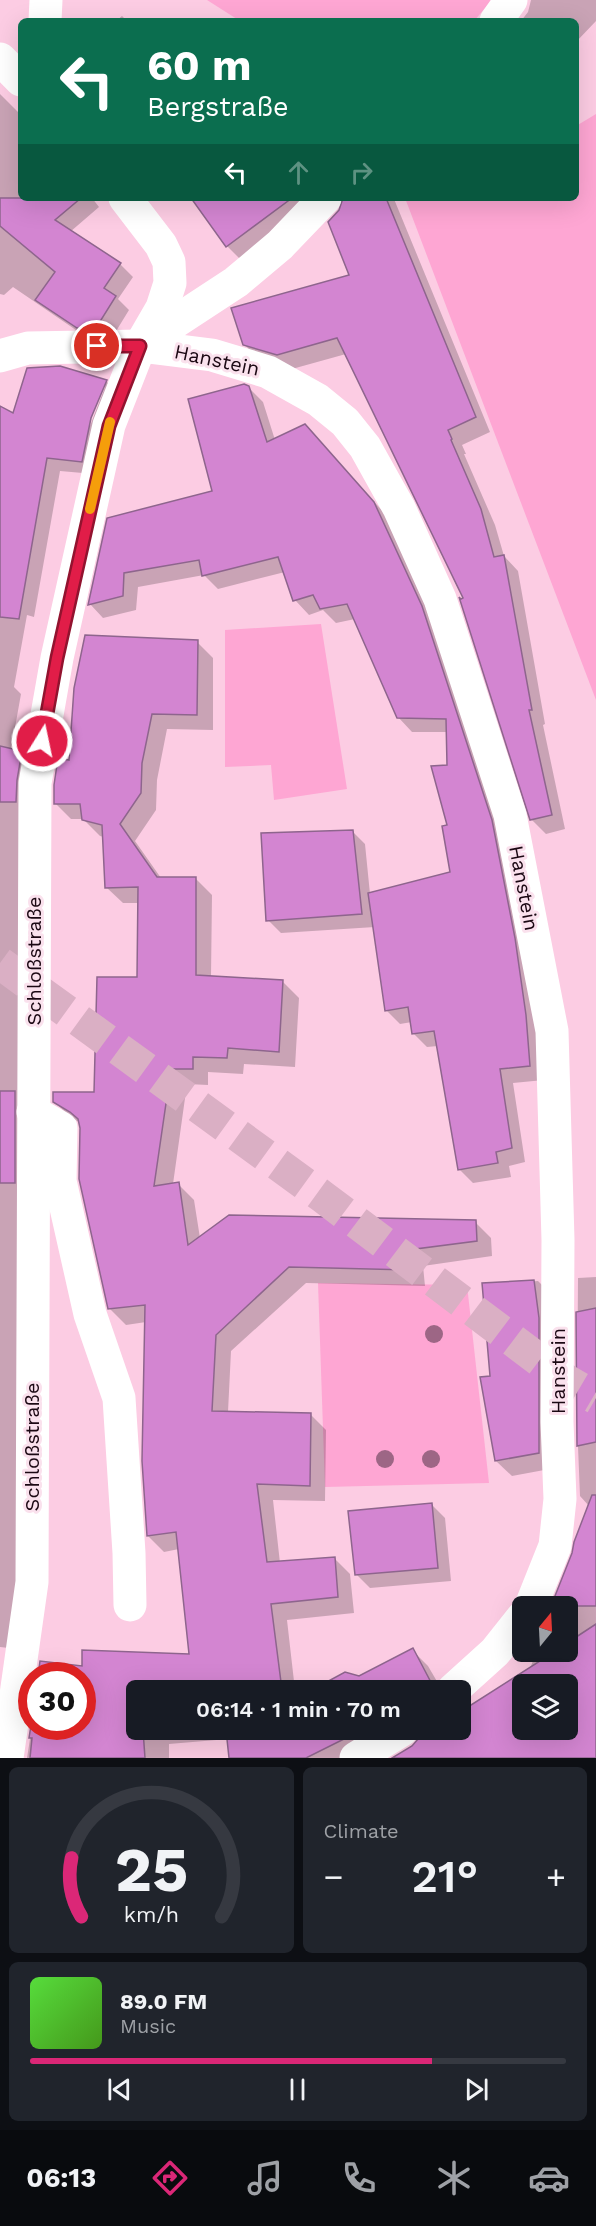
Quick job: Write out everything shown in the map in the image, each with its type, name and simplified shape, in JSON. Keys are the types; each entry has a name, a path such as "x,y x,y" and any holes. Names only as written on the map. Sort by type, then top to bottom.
{"street":[{"path":"45,18 46,0"},
{"path":"498,18 511,0"},
{"path":"0,59 18,77"},
{"name":"Schloßstraße","path":"7,1758 32,1582 35,783 57,658 109,426 140,346 162,308 170,283 169,262 161,245 127,201"},
{"path":"140,346 236,282 280,245 322,201"},
{"name":"Hanstein","path":"0,356 27,348 140,346 213,355 268,372 318,400 345,422 365,447 399,508 440,598 510,815 552,1031 558,1228 557,1422 560,1499 555,1546 535,1596"},
{"path":"33,1112 60,1128 60,1181 90,1314 119,1398 130,1605"},
{"path":"464,1680 495,1652 512,1631"},
{"path":"356,1758 386,1740"}],"shaded area":[{"path":"207,0 492,0 477,18 235,18"},
{"path":"596,114 596,700 406,201 579,201 579,124"},
{"path":"321,624 347,789 274,800 271,765 225,767 225,630"},
{"path":"318,1283 467,1285 489,1483 325,1487"}],"building":[{"path":"0,198 18,198 18,201 77,201 55,220 121,263 104,288 116,296 96,328 77,328 35,300 55,272 0,226"},
{"path":"193,201 288,201 226,247"},
{"path":"342,201 387,201 476,417 448,430 481,509 494,557 504,555 532,710 529,710 552,815 530,820 459,597 463,598 337,338 277,355 243,345 231,308 349,275 328,222 339,210"},
{"path":"60,366 107,380 91,418 82,462 47,458 19,619 0,617 0,406 13,413 27,368"},
{"path":"244,384 249,386 267,442 305,424 374,502 422,606 492,820 515,938 526,1015 530,1066 500,1069 512,1148 496,1152 498,1163 458,1170 434,1031 412,1034 408,1007 385,1011 368,893 450,872 442,826 447,825 431,766 447,765 446,719 397,718 347,604 320,609 313,595 293,601 278,557 202,576 199,560 124,573 123,596 88,605 107,518 212,491 188,399"},
{"path":"85,635 198,640 197,715 152,714 142,763 141,793 120,824 157,877 196,877 196,975 283,980 279,1052 228,1048 227,1058 193,1057 193,1069 171,1069 154,1186 179,1182 188,1245 229,1215 476,1220 477,1241 408,1250 410,1270 289,1267 216,1335 212,1411 311,1413 310,1486 257,1484 267,1562 335,1557 338,1597 271,1604 281,1680 126,1680 126,1740 144,1740 145,1758 30,1758 32,1740 96,1740 96,1662 82,1662 82,1650 189,1654 176,1532 147,1536 142,1461 145,1305 108,1309 79,1179 80,1128 78,1119 53,1102 53,1092 94,1092 97,977 137,977 138,887 105,888 102,825 82,820 80,804 54,804 58,758 69,760 74,688"},
{"path":"0,746 22,751 16,802 0,802"},
{"path":"353,830 362,914 266,921 261,833"},
{"path":"0,1091 15,1091 15,1183 0,1183"},
{"path":"534,1280 539,1318 539,1453 495,1461 480,1377 490,1376 482,1283"},
{"path":"596,1308 596,1442 577,1446 576,1312"},
{"path":"592,1495 596,1495 596,1606 578,1606 578,1596 555,1596"},
{"path":"432,1503 438,1568 355,1575 348,1511"},
{"path":"596,1624 596,1758 392,1758 412,1746 417,1740 471,1740 471,1705 512,1679 512,1740 578,1740 578,1674 520,1674 538,1662 578,1662 578,1636"},
{"path":"413,1648 430,1680 330,1680 345,1672 359,1676"},
{"path":"227,1740 342,1740 306,1758 229,1758"}],"tunnel":[{"path":"0,963 323,1197 567,1381 596,1398"}],"slow traffic":[{"path":"90,509 110,422"}],"route":[{"path":"42,741 57,658 109,426 140,346 97,346"}]}
